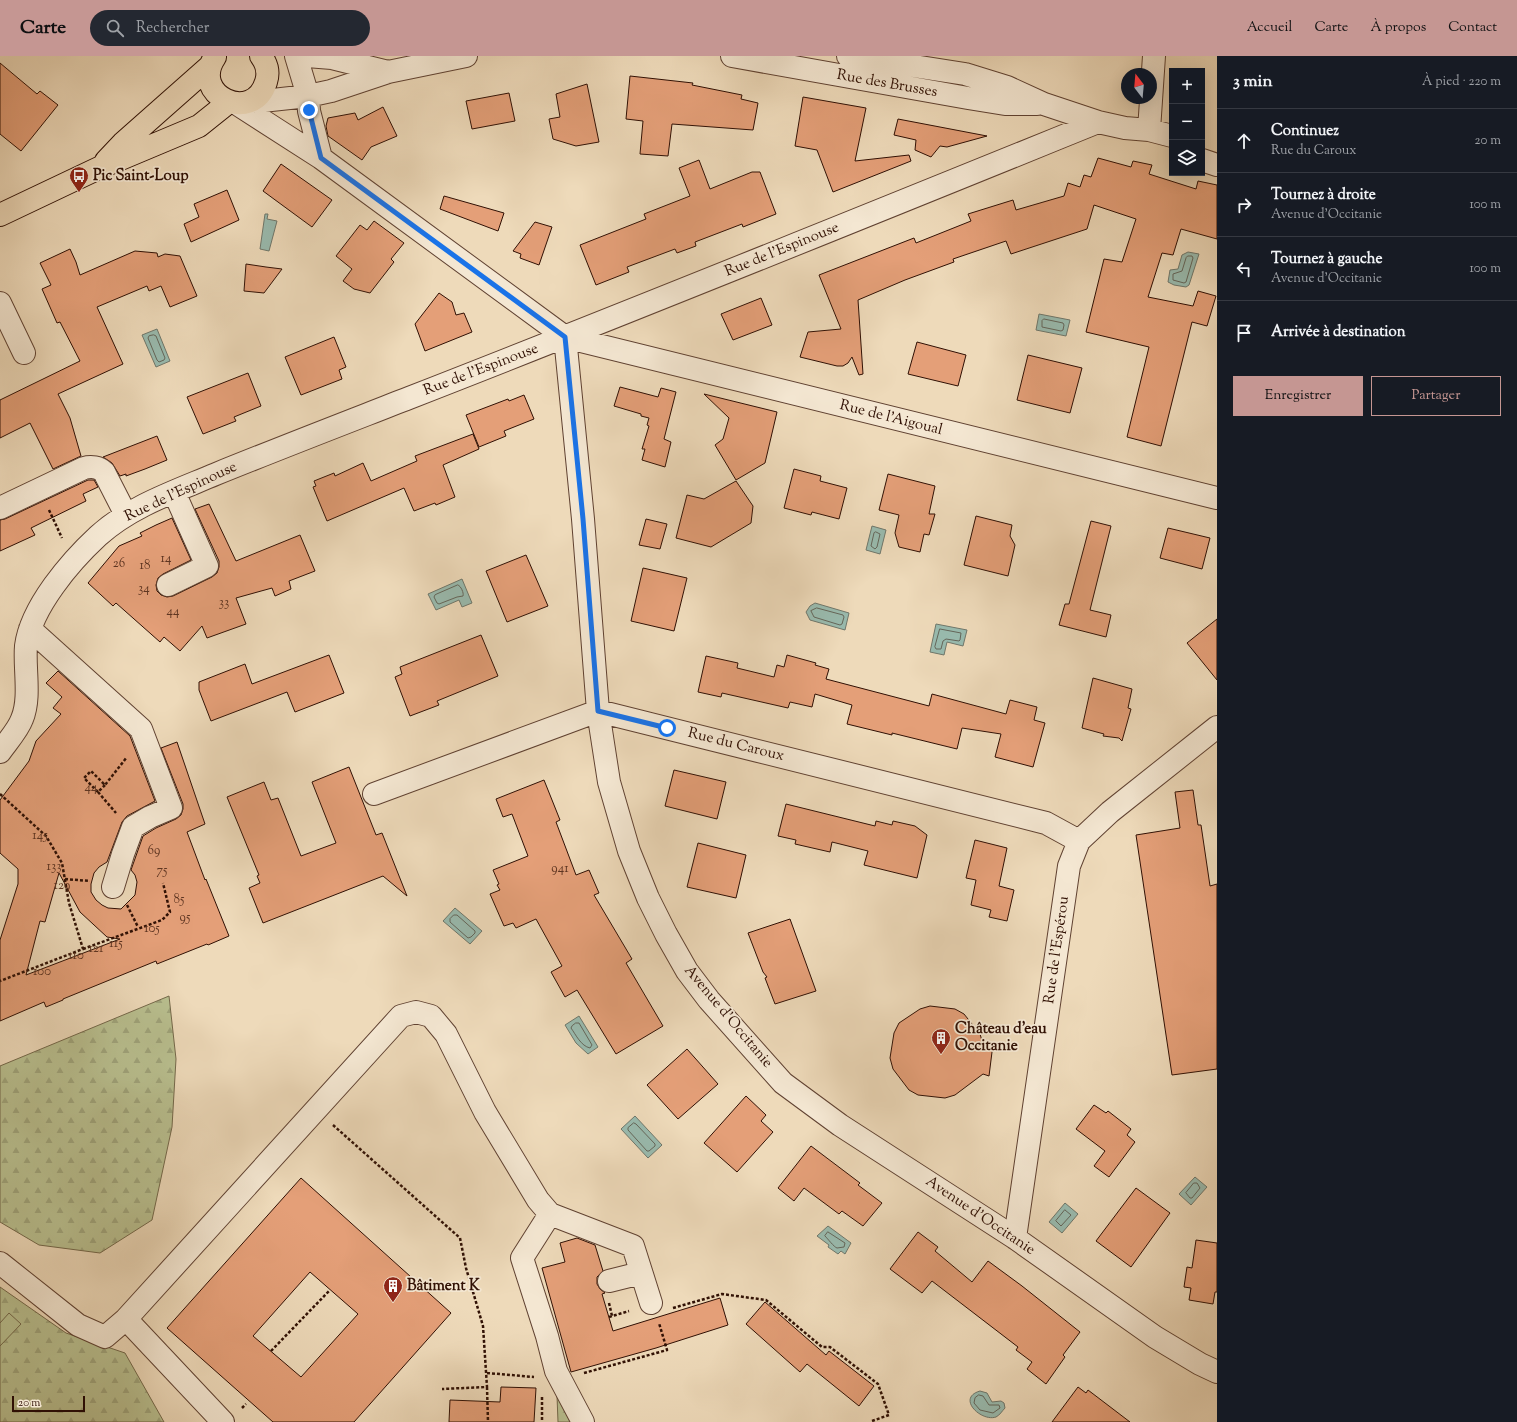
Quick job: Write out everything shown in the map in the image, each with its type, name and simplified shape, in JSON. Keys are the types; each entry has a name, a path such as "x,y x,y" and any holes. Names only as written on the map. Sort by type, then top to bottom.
{"main road":[{"path":"0,215 99,168 199,126 237,103 253,99 260,94 265,87 267,78 265,61 261,56"},
{"path":"213,61 209,75 210,84 214,92 221,98 237,103"},
{"path":"99,168 123,143 213,61"}],"street":[{"path":"296,56 308,96 309,110 321,158"},
{"path":"308,56 332,58 388,72"},
{"path":"237,103 308,96 331,91 388,72 466,56"},
{"name":"Rue des Brusses","path":"732,56 998,103 1044,104"},
{"name":"Rue des Brusses","path":"848,56 965,65 1044,104 1098,122 1125,128 1150,130 1169,135"},
{"path":"1150,130 1154,56"},
{"path":"237,103 321,158 565,337"},
{"name":"Rue de l'Espinouse","path":"0,752 22,719 26,702 26,645 30,629 38,609 55,584 100,534 126,515 174,492 279,449 565,337 1098,122"},
{"name":"Rue des Brusses","path":"1125,128 1144,142 1169,150"},
{"path":"1205,146 1217,150"},
{"path":"1205,161 1217,165"},
{"path":"0,303 24,353"},
{"name":"Rue de l'Aigoual","path":"565,337 1217,498"},
{"name":"Avenue d'Occitanie","path":"565,337 583,519 598,711 609,782 629,851 648,898 687,971 710,1000 783,1083 840,1125 1015,1238 1155,1337 1200,1364 1217,1372"},
{"path":"0,508 84,468 90,467 98,468 104,472 126,515"},
{"path":"168,585 207,566 174,492"},
{"path":"30,629 141,729 171,808 150,817 133,827 111,890"},
{"path":"374,794 598,711"},
{"name":"Rue du Caroux","path":"598,711 1046,823 1079,841"},
{"name":"Rue de l'Espérou","path":"1015,1238 1069,866 1079,841 1110,812 1217,727"},
{"path":"0,1263 78,1325 104,1337 126,1319 400,1016 416,1012 431,1016 446,1034 485,1112 538,1200 550,1214 633,1246 653,1311"},
{"path":"550,1214 522,1258 555,1366 583,1422"},
{"path":"609,1281 641,1273"},
{"path":"126,1319 223,1422"}],"path":[{"path":"54,520 65,544"},
{"path":"105,785 91,771 84,778 98,792 105,785 128,757 145,740"},
{"path":"0,794 46,836 62,863 69,903 83,948"},
{"path":"65,878 111,890 138,928"},
{"path":"0,981 83,948 162,920 170,912 163,883"},
{"path":"330,1124 460,1238 466,1268 483,1326 487,1373 488,1422"},
{"path":"271,1351 330,1290"},
{"path":"609,1317 653,1311 722,1294 766,1300 822,1347 830,1347 878,1384 889,1415 872,1421"},
{"path":"555,1366 561,1366 564,1376 571,1377 667,1350 653,1311"},
{"path":"487,1373 534,1377"},
{"path":"442,1389 487,1387"},
{"path":"542,1393 542,1422"}],"green space":[{"path":"169,996 176,1059 172,1127 152,1220 100,1253 39,1245 0,1222 0,1066"},
{"path":"0,1287 66,1333 125,1353 164,1422 0,1422"},
{"path":"9,1313 21,1324 0,1346 0,1323"},
{"path":"557,1396 583,1422 558,1422"}],"water":[{"path":"265,214 268,214 267,219 277,221 269,251 260,249"},
{"path":"1188,252 1199,254 1189,285 1186,287 1174,285 1168,282 1170,270 1178,269 1182,255"},
{"path":"1039,314 1070,320 1066,336 1036,330"},
{"path":"157,329 170,361 156,367 142,335"},
{"path":"872,526 886,530 880,554 866,550"},
{"path":"462,579 472,603 462,607 459,600 436,610 428,594"},
{"path":"815,603 849,613 845,630 810,620 806,612 810,606"},
{"path":"936,624 967,630 963,646 947,642 944,655 930,652"},
{"path":"455,908 482,931 470,944 443,921"},
{"path":"579,1016 598,1047 588,1054 576,1043 565,1025"},
{"path":"635,1116 662,1145 648,1158 621,1129"},
{"path":"1195,1177 1207,1187 1191,1205 1179,1194"},
{"path":"1065,1203 1078,1214 1062,1233 1049,1222"},
{"path":"828,1226 851,1243 845,1254 841,1251 838,1254 817,1236"},
{"path":"980,1391 987,1393 992,1402 1001,1401 1004,1403 1005,1408 996,1417 990,1418 984,1416 973,1408 970,1399 973,1394"}],"building":[{"path":"0,63 37,94 40,91 58,105 21,151 0,134"},
{"path":"630,76 693,83 692,85 742,95 741,99 758,103 753,130 672,124 668,156 640,154 643,121 626,119"},
{"path":"587,84 599,142 576,146 553,139 549,119 560,117 556,94"},
{"path":"509,93 515,121 472,129 466,101"},
{"path":"803,97 866,108 855,161 909,155 911,161 833,192 817,150 795,146"},
{"path":"383,107 397,136 371,147 362,160 328,136 326,126 328,118 355,113 358,120"},
{"path":"898,119 987,136 947,147 940,146 931,157 915,150 916,140 894,135"},
{"path":"1098,158 1131,167 1133,161 1152,165 1149,174 1196,189 1198,181 1217,185 1217,239 1181,229 1173,255 1162,253 1148,297 1193,306 1198,291 1216,296 1207,326 1192,322 1161,446 1127,437 1149,347 1086,332 1104,259 1122,262 1136,219 1094,205 1087,229 1011,254 1006,241 953,259 954,262 905,280 858,300 863,374 859,375 852,357 848,363 843,366 837,366 800,357 808,332 841,329 819,275 914,238 916,243 971,221 968,214 1013,200 1016,210 1064,196 1068,183 1080,187 1084,175 1091,177"},
{"path":"699,160 710,189 752,172 760,172 776,214 743,227 742,224 695,242 696,246 677,253 675,249 627,267 629,272 596,285 580,245 646,219 644,214 690,196 679,168"},
{"path":"281,164 332,200 312,227 263,191"},
{"path":"227,190 239,220 191,242 184,224 199,217 194,204"},
{"path":"444,196 504,213 498,231 440,209"},
{"path":"374,221 404,243 391,259 394,262 370,293 354,289 343,281 352,269 336,256 360,225 367,230"},
{"path":"535,222 552,227 539,265 520,258 521,254 513,251"},
{"path":"70,249 80,275 135,251 157,253 158,257 165,254 180,256 197,296 170,307 161,286 149,291 147,286 97,307 123,364 58,394 70,418 81,456 53,469 30,423 0,438 0,400 80,361 60,322 57,323 42,289 51,285 40,263"},
{"path":"246,264 282,269 264,293 244,291"},
{"path":"439,293 452,302 456,315 464,313 472,332 425,351 415,324"},
{"path":"761,298 772,325 733,340 721,314"},
{"path":"334,337 346,367 339,370 342,379 301,395 285,357"},
{"path":"917,342 966,355 958,386 908,374"},
{"path":"1028,355 1082,368 1070,413 1017,400"},
{"path":"248,373 261,406 234,417 236,421 203,434 187,397"},
{"path":"620,387 658,397 661,388 676,392 664,439 671,442 665,467 642,460 645,449 642,449 649,426 647,425 649,418 614,406"},
{"path":"704,394 777,412 765,463 736,480 715,445 723,439 729,418"},
{"path":"524,395 534,419 504,431 506,436 479,447 466,415 508,399 509,401"},
{"path":"473,434 479,449 443,465 455,497 436,505 435,503 414,511 404,488 327,521 313,487 316,486 314,481 334,473 335,476 363,463 371,481 417,461 415,456"},
{"path":"157,436 167,460 145,469 126,476 126,474 120,476 112,463 103,457"},
{"path":"794,469 821,476 820,481 847,488 839,519 812,512 811,515 784,508"},
{"path":"888,474 935,486 929,514 935,514 929,535 924,534 920,552 899,547 895,533 899,515 879,510"},
{"path":"88,480 94,480 98,487 83,494 86,501 31,528 35,535 0,551 0,520"},
{"path":"736,481 753,506 751,523 711,547 676,538 687,495 704,499"},
{"path":"209,504 236,561 300,535 315,571 289,581 291,589 275,596 272,588 236,598 246,624 207,638 202,626 180,651 164,637 160,642 116,603 113,606 88,583 119,546 142,536 140,533 172,518 191,560 158,578 156,585 157,591 161,595 167,597 173,596 212,577 217,573 219,561 195,509"},
{"path":"976,516 1012,525 1010,536 1015,545 1008,576 964,565"},
{"path":"646,519 667,524 660,549 639,545"},
{"path":"1091,521 1111,526 1090,610 1111,615 1106,637 1059,625 1065,604 1069,604"},
{"path":"1168,528 1210,538 1202,569 1160,558"},
{"path":"526,555 548,606 507,622 486,571"},
{"path":"643,568 687,578 674,631 631,621"},
{"path":"1217,619 1217,680 1187,643"},
{"path":"481,635 498,676 437,701 439,705 410,716 395,677 402,674 400,667"},
{"path":"329,655 344,693 295,712 287,692 211,721 199,690 199,682 245,664 252,684"},
{"path":"787,655 816,663 815,665 829,669 826,679 929,706 932,694 1006,714 1010,700 1037,707 1034,720 1045,723 1033,767 995,757 1001,734 962,728 957,749 847,724 852,705 815,694 812,707 790,702 788,708 722,693 721,697 698,692 706,656 738,663 737,668 774,677 777,665 784,667"},
{"path":"58,671 130,736 155,801 127,816 122,822 107,862 99,867 94,873 91,884 91,892 96,900 108,908 121,909 135,895 137,882 135,875 131,870 143,836 181,815 183,804 161,748 177,742 205,824 187,832 205,880 206,879 229,936 157,964 156,961 46,1007 44,1002 0,1021 0,940 18,884 18,869 0,853 0,800 29,761 36,741 61,714 53,708 62,697 46,683","holes":["59,873 80,912 107,937 120,939 26,975 40,921 45,922"]},
{"path":"1093,678 1132,689 1128,708 1131,709 1122,741 1119,738 1103,736 1104,734 1082,728"},
{"path":"349,767 376,835 382,833 407,896 383,876 263,923 249,888 260,883 257,876 259,875 227,797 264,782 271,800 278,798 301,856 336,843 312,782"},
{"path":"674,770 726,782 717,819 665,806"},
{"path":"544,780 560,820 556,822 576,875 589,870 599,893 594,895 632,959 626,963 663,1026 616,1054 577,990 565,997 551,972 562,966 536,919 516,928 513,923 504,926 490,894 500,890 493,870 528,856 512,814 503,817 496,799"},
{"path":"1193,790 1198,825 1201,825 1210,886 1217,884 1217,1069 1172,1075 1136,835 1180,828 1175,792"},
{"path":"786,804 875,826 876,821 892,825 893,821 915,826 927,835 917,878 864,865 868,851 832,842 830,852 795,844 796,840 778,836"},
{"path":"975,840 1007,848 999,886 1014,890 1007,921 989,917 991,910 971,905 976,880 966,878"},
{"path":"698,843 746,855 736,898 687,887"},
{"path":"790,919 816,991 775,1004 765,978 767,977 763,972 748,933"},
{"name":"Château d'eau Occitanie","path":"930,1006 955,1009 964,1014 980,1034 983,1044 993,1044 989,1076 983,1074 955,1095 945,1098 918,1095 909,1090 893,1069 890,1058 894,1033 899,1023 920,1009"},
{"path":"687,1049 718,1084 678,1119 647,1085"},
{"path":"746,1096 766,1115 761,1121 773,1132 737,1172 704,1143"},
{"path":"1094,1105 1106,1113 1108,1111 1131,1129 1127,1135 1135,1142 1109,1177 1094,1166 1105,1151 1076,1129"},
{"path":"811,1146 860,1183 858,1185 882,1203 863,1226 842,1211 839,1214 804,1188 794,1201 778,1188"},
{"name":"Bâtiment K","path":"301,1178 451,1313 354,1422 273,1422 167,1328","holes":["310,1272 358,1314 301,1377 253,1336"]},
{"path":"1136,1188 1170,1213 1131,1267 1096,1241"},
{"path":"918,1232 938,1247 935,1251 972,1282 988,1261 1080,1332 1063,1355 1065,1357 1046,1384 1027,1369 1032,1362 1016,1350 1018,1347 932,1281 922,1293 890,1269"},
{"path":"577,1238 595,1245 603,1271 597,1277 597,1284 605,1293 602,1294 613,1331 720,1298 728,1325 656,1348 571,1372 542,1268 565,1262 560,1243"},
{"path":"1196,1240 1217,1243 1217,1292 1215,1292 1213,1304 1189,1300 1191,1288 1184,1287 1187,1267 1192,1268"},
{"path":"765,1302 826,1355 829,1351 874,1386 859,1406 807,1364 800,1372 746,1324"},
{"path":"501,1387 536,1388 534,1422 449,1422 450,1400 500,1402"},
{"path":"1078,1387 1086,1393 1088,1390 1130,1422 1052,1422"}],"place":[{"name":"Pic Saint-Loup","path":"79,193"},
{"name":"Château d'eau Occitanie","path":"941,1055"},
{"name":"Bâtiment K","path":"393,1303"}],"route":[{"path":"309,110 321,158 565,337 583,519 598,711 667,728"}]}
